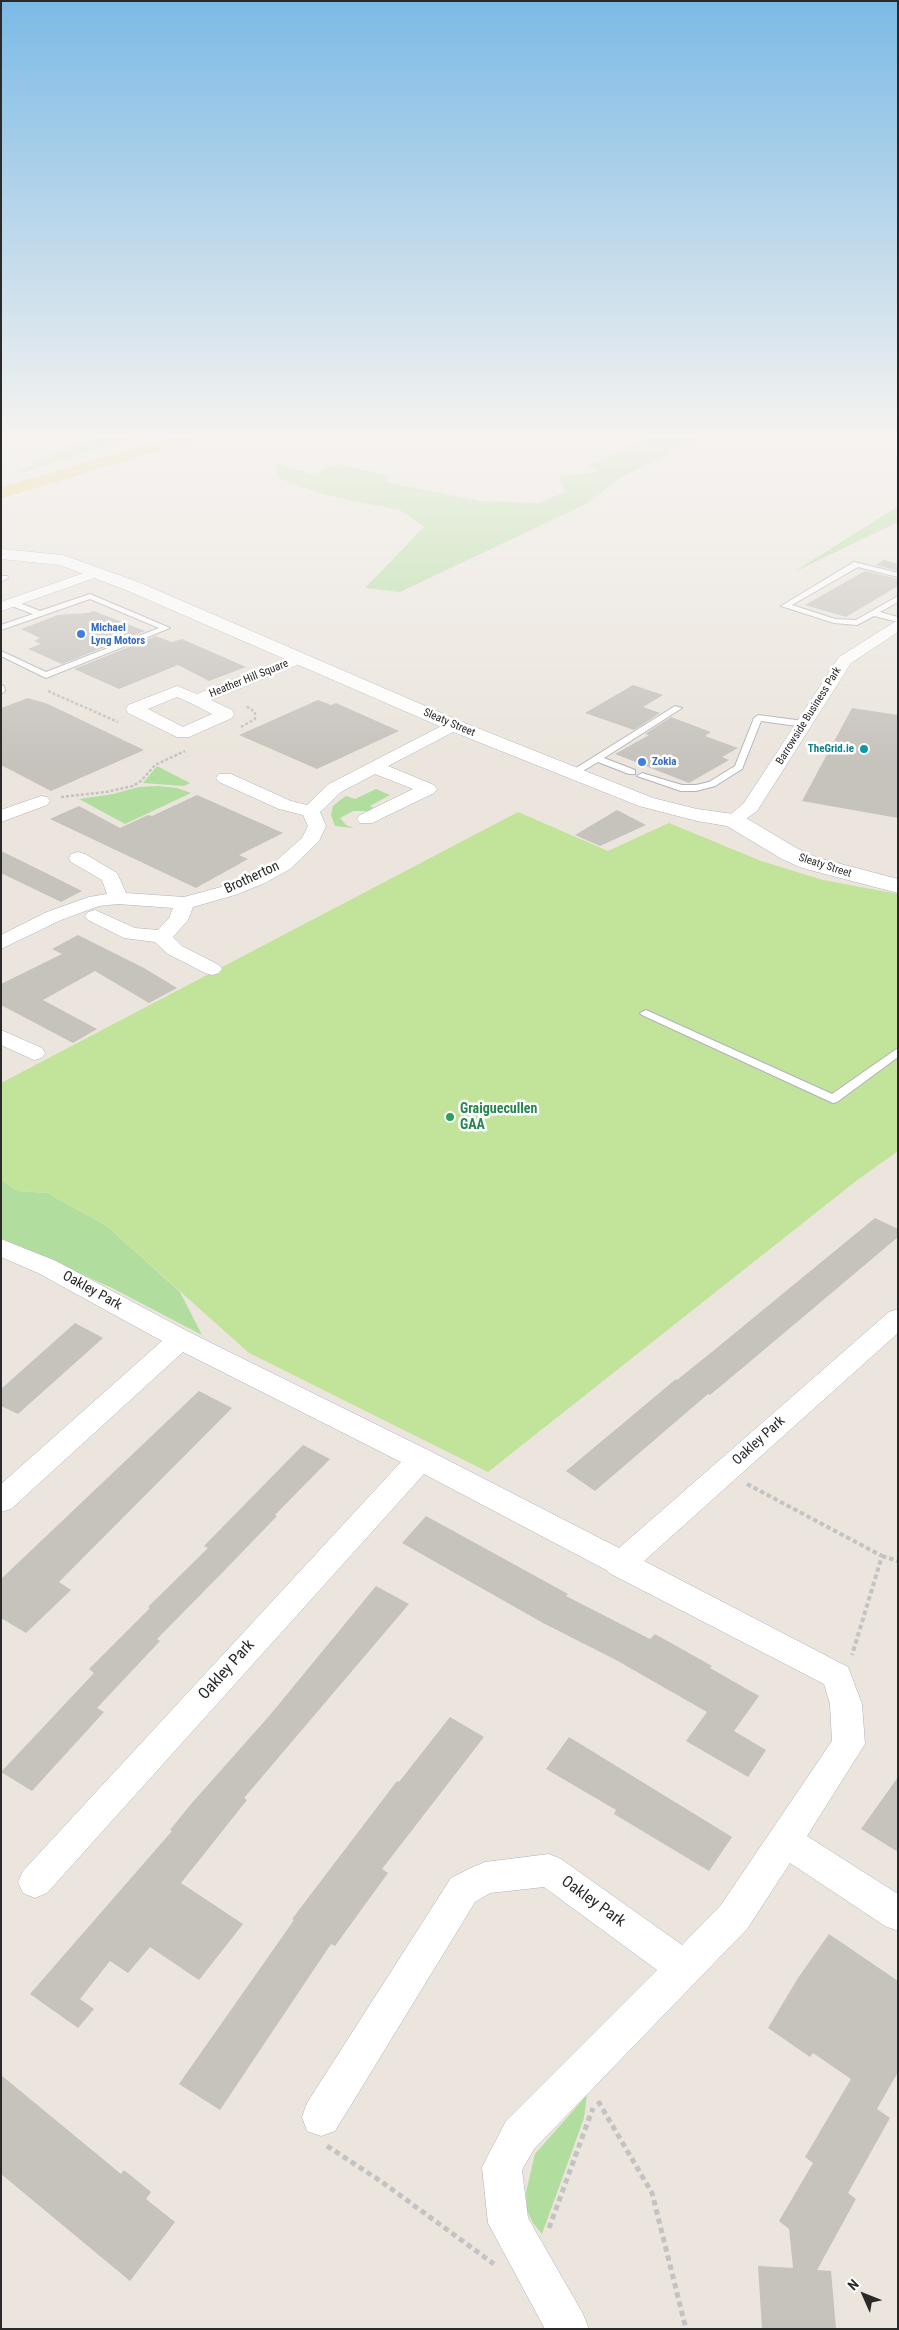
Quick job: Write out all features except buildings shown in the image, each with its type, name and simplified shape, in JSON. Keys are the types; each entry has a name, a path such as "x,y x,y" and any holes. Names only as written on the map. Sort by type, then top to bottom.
{"street":[{"name":"Sleaty Street","path":"1,554 42,556 63,560 132,586 453,725 573,773 655,804 696,815 733,820 790,854 810,863 898,886"},
{"path":"7,605 95,573"},
{"name":"Barrowside Business Park","path":"733,820 751,807 845,660 898,625"},
{"name":"Heather Hill Square","path":"197,700 301,658"},
{"path":"225,778 285,805 311,811 335,788 377,768 453,725"},
{"path":"366,819 428,789 377,768"},
{"path":"4,813 41,801"},
{"name":"Brotherton","path":"1,944 54,916 96,901 118,898 185,903 228,891 258,879 283,865 310,841 317,826 311,811"},
{"path":"78,858 110,877 118,898"},
{"path":"163,936 178,920 185,903"},
{"path":"95,916 132,934 163,936"},
{"path":"163,936 166,943 175,950 212,969"},
{"path":"1,1036 34,1053"},
{"name":"Oakley Park","path":"1,1247 47,1267 180,1340 420,1459 837,1676"},
{"name":"Oakley Park","path":"620,1564 898,1318"},
{"path":"1,1501 180,1340"},
{"name":"Oakley Park","path":"35,1882 420,1459"},
{"path":"568,2329 508,2223 502,2166 520,2135 734,1917 848,1744 846,1704 837,1676"},
{"path":"785,1841 898,1914"},
{"name":"Oakley Park","path":"321,2117 463,1890 485,1878 550,1870 684,1968"}],"lane":[{"path":"898,575 856,564 785,606 834,621 857,623 898,598"},
{"path":"1,628 90,596 166,628 46,675 1,653"},
{"path":"7,605 40,614"},
{"path":"873,613 898,620"},
{"path":"573,773 678,708"},
{"path":"642,776 681,788 696,788 712,784 738,767 758,718 804,724"},
{"path":"597,758 632,772"},
{"path":"646,1013 833,1099 898,1051"}],"path":[{"path":"48,691 121,724"},
{"path":"221,691 255,712 255,719 239,728"},
{"path":"41,801 132,786 141,781 155,765 186,750 178,748"},
{"path":"725,1472 882,1556 898,1561"},
{"path":"837,1676 852,1656 882,1556"},
{"path":"534,2269 597,2099 652,2193 686,2329"},
{"path":"321,2117 309,2135 382,2182 497,2266"}],"green space":[{"path":"405,547 496,547 400,592 365,588"},
{"path":"834,547 847,547 794,572"},
{"path":"157,766 190,783 184,786 143,783"},
{"path":"139,787 177,788 191,793 125,824 79,799 113,794"},
{"path":"376,789 390,795 370,806 380,811 353,811 340,818 346,825 354,828 335,826 331,815 333,806 346,796 355,799"},
{"name":"Graiguecullen GAA","path":"518,812 608,851 669,823 761,861 823,880 898,894 898,1151 856,1181 488,1472 249,1353 107,1226 47,1193 18,1191 1,1180 1,1083"},
{"path":"1,1180 18,1191 47,1193 107,1226 180,1292 202,1335 110,1287 1,1239"},
{"path":"587,2095 584,2118 542,2234 533,2223 527,2211 526,2192 535,2154"}],"place":[{"name":"Michael Lyng Motors","path":"81,634"},
{"name":"TheGrid.ie","path":"864,749"},
{"name":"Zokia","path":"642,762"},
{"name":"Graiguecullen GAA","path":"450,1117"}]}
